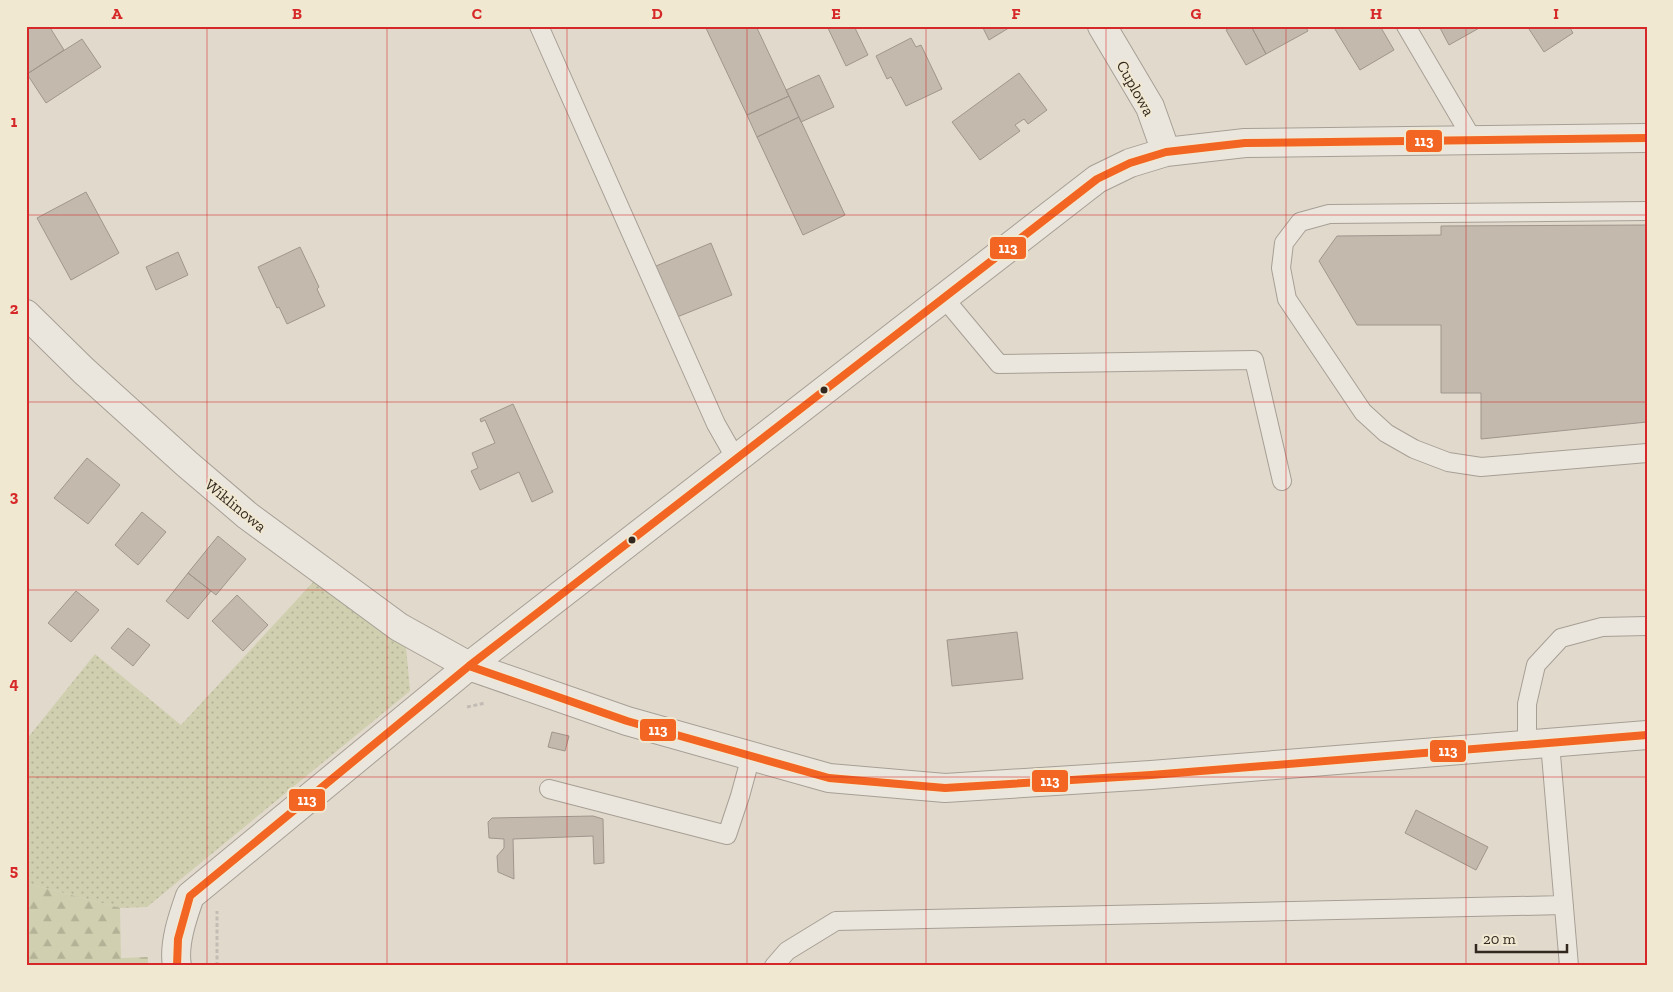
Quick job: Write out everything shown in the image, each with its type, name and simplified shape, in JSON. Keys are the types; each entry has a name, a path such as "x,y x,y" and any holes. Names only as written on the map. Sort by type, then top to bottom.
{"street":[{"name":"Cuplowa","path":"1102,26 1150,107 1166,152"},
{"path":"177,966 180,923 190,896 469,666 1097,179 1130,163 1166,152 1246,143 1647,138"},
{"name":"Wiklinowa","path":"26,314 165,445 248,516 399,627 469,666 627,722 829,778 946,788 1151,775 1647,735"}],"lane":[{"path":"539,26 716,424 736,459"},
{"path":"1406,26 1473,140"},
{"path":"1647,211 1328,214 1300,222 1284,243 1281,268 1287,299 1363,412 1386,433 1414,449 1448,462 1481,466 1647,453"},
{"path":"944,298 999,364 1254,360 1282,481"},
{"path":"1569,966 1564,905 1539,744 1527,704 1536,665 1561,638 1602,628 1647,626"},
{"path":"549,789 727,835 740,796 750,756"},
{"path":"774,966 787,951 836,921 1564,905"}],"green space":[{"path":"316,579 406,646 410,691 147,907 120,908 26,883 26,740 95,654 181,725"},
{"path":"26,883 120,908 121,958 148,957 148,966 26,966"}],"building":[{"path":"26,26 49,26 64,50 27,74"},
{"path":"705,26 756,26 789,96 747,115"},
{"path":"827,26 854,26 868,55 846,66"},
{"path":"982,26 1012,26 989,40"},
{"path":"1233,26 1251,26 1266,54 1246,65 1226,30"},
{"path":"1251,26 1305,26 1308,31 1266,54"},
{"path":"1333,26 1380,26 1394,50 1360,70"},
{"path":"1439,26 1480,26 1481,27 1449,45"},
{"path":"1527,26 1569,26 1573,33 1544,52"},
{"path":"911,38 916,47 921,45 942,89 906,106 891,77 887,79 876,56"},
{"path":"82,39 101,67 46,103 27,74"},
{"path":"1019,73 1047,110 1028,124 1024,119 1015,125 1020,131 980,160 952,122"},
{"path":"819,75 834,107 801,122 786,90"},
{"path":"789,96 799,117 757,137 747,115"},
{"path":"799,117 845,215 803,235 757,137"},
{"path":"86,192 119,253 71,280 37,218"},
{"path":"1647,225 1647,422 1481,439 1481,393 1441,393 1441,325 1357,325 1319,261 1337,236 1441,235 1441,226"},
{"path":"711,243 732,295 677,317 656,266"},
{"path":"300,247 319,287 317,289 325,306 287,324 279,307 277,308 258,267"},
{"path":"178,252 188,275 156,290 146,267"},
{"path":"513,404 553,492 532,502 519,472 480,490 471,471 478,468 472,453 495,443 485,420 481,422 480,419"},
{"path":"87,458 120,485 88,524 54,498"},
{"path":"142,512 166,532 138,565 115,545"},
{"path":"218,536 246,559 216,595 188,573"},
{"path":"188,573 211,591 188,619 166,601"},
{"path":"76,591 99,610 71,642 48,623"},
{"path":"237,595 268,625 243,651 212,621"},
{"path":"128,628 150,645 133,666 111,648"},
{"path":"1017,632 1023,679 952,686 947,640"},
{"path":"552,732 569,736 565,751 548,747"},
{"path":"1416,810 1488,847 1476,870 1405,833"},
{"path":"593,816 603,819 604,863 594,864 593,836 513,839 514,879 498,872 497,856 504,848 504,839 489,838 488,822 492,818"}],"transit line":[{"name":"113","path":"177,966 178,939 190,896 469,666 1097,179 1130,163 1166,152 1245,143 1647,138"},
{"name":"113","path":"469,666 627,721 829,778 945,788 1151,775 1647,735"}]}
